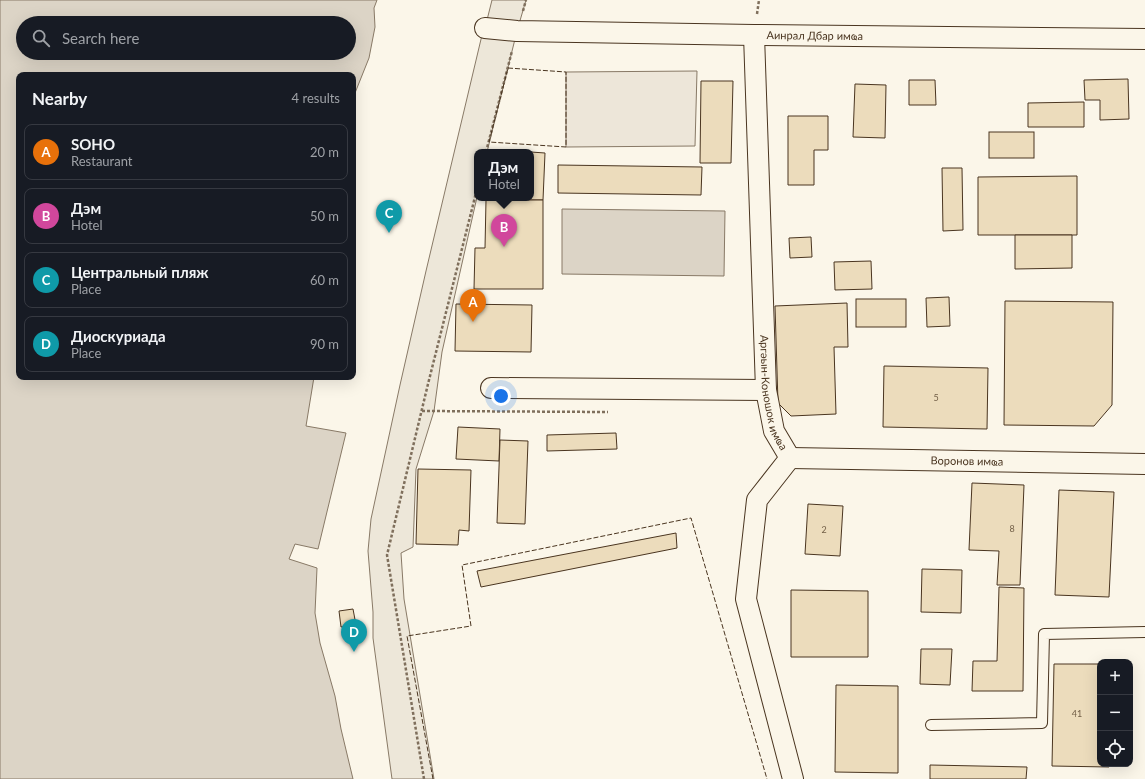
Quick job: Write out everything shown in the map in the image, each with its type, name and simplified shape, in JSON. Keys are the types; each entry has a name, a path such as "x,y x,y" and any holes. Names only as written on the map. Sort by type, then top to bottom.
{"street":[{"name":"Аинрал Дбар имҩа","path":"485,28 517,31 754,35 1145,38"},
{"name":"Аргәын-Коношок имҩа","path":"754,35 766,390 774,431 790,458 758,500 746,599 793,779"},
{"path":"492,388 766,390"},
{"name":"Воронов имҩа","path":"790,458 1145,464"}],"lane":[{"path":"930,725 1042,723 1044,634 1145,632"}],"path":[{"path":"487,149 526,0"},
{"path":"424,779 388,555 474,201"},
{"path":"422,411 614,412"}],"shaded area":[{"path":"0,0 377,0 374,8 375,27 369,58 356,90 356,72 16,72 16,380 314,380 306,426 346,433 318,549 295,544 289,559 317,568 315,613 320,643 335,696 353,779 0,779"},
{"path":"492,0 526,0 488,149 474,149 474,201 476,201 442,352 434,411 416,469 413,547 401,553 404,599 434,779 392,779 373,638 373,612 368,551 371,519 426,271 482,35"},
{"path":"697,71 695,146 566,147 566,72"},
{"path":"562,209 725,211 724,276 562,274"}],"building":[{"path":"1128,79 1129,119 1100,120 1100,100 1085,100 1084,80"},
{"path":"909,80 935,80 936,105 909,105"},
{"path":"701,81 733,81 731,163 700,163"},
{"path":"855,84 886,85 885,138 853,137"},
{"path":"1084,102 1084,127 1028,127 1028,103"},
{"path":"788,116 828,116 828,150 814,150 814,185 788,185"},
{"path":"989,132 1034,132 1034,158 989,158"},
{"path":"534,152 545,153 543,200 534,200"},
{"path":"558,165 702,167 701,195 558,193"},
{"path":"942,168 962,168 963,230 943,231"},
{"path":"1077,176 1077,235 978,235 978,177"},
{"path":"543,200 543,289 474,289 475,248 485,248 486,201"},
{"path":"1015,235 1072,235 1072,268 1015,269"},
{"path":"811,237 812,257 790,258 789,238"},
{"path":"871,261 872,289 835,290 834,262"},
{"path":"949,297 950,326 927,327 926,298"},
{"path":"856,299 906,299 906,327 856,327"},
{"path":"1005,301 1113,302 1112,405 1094,426 1004,425"},
{"path":"847,303 848,347 834,347 836,414 791,416 778,403 775,306"},
{"path":"456,304 532,305 531,352 455,351"},
{"path":"884,366 988,368 987,429 883,427"},
{"path":"458,427 500,429 499,461 456,459"},
{"path":"616,433 617,449 547,451 547,435"},
{"path":"500,440 528,441 525,524 497,523"},
{"path":"418,469 471,470 469,531 459,530 458,545 416,544"},
{"path":"972,483 1024,485 1020,585 997,585 999,551 969,550"},
{"path":"1059,490 1114,492 1109,597 1055,595"},
{"path":"808,504 843,506 840,556 805,554"},
{"path":"676,533 677,548 481,587 477,571"},
{"path":"922,569 962,570 961,613 921,612"},
{"path":"999,587 1024,588 1023,691 972,691 973,661 997,661"},
{"path":"791,590 868,591 868,657 791,657"},
{"path":"353,609 356,625 341,627 339,611"},
{"path":"921,649 952,649 950,685 920,684"},
{"path":"1054,664 1097,664 1097,767 1052,766"},
{"path":"836,685 898,686 898,773 835,772"},
{"path":"930,765 1027,767 1026,779 930,779"}],"fence":[{"path":"508,68 566,72 566,147 489,142 508,68"},
{"path":"433,779 407,636 471,626 462,565 691,518 767,779"}],"place":[{"name":"Центральный пляж","path":"389,233"},
{"name":"Дэм","path":"504,247"},
{"name":"SOHO","path":"473,322"},
{"name":"Диоскуриада","path":"354,652"}]}
